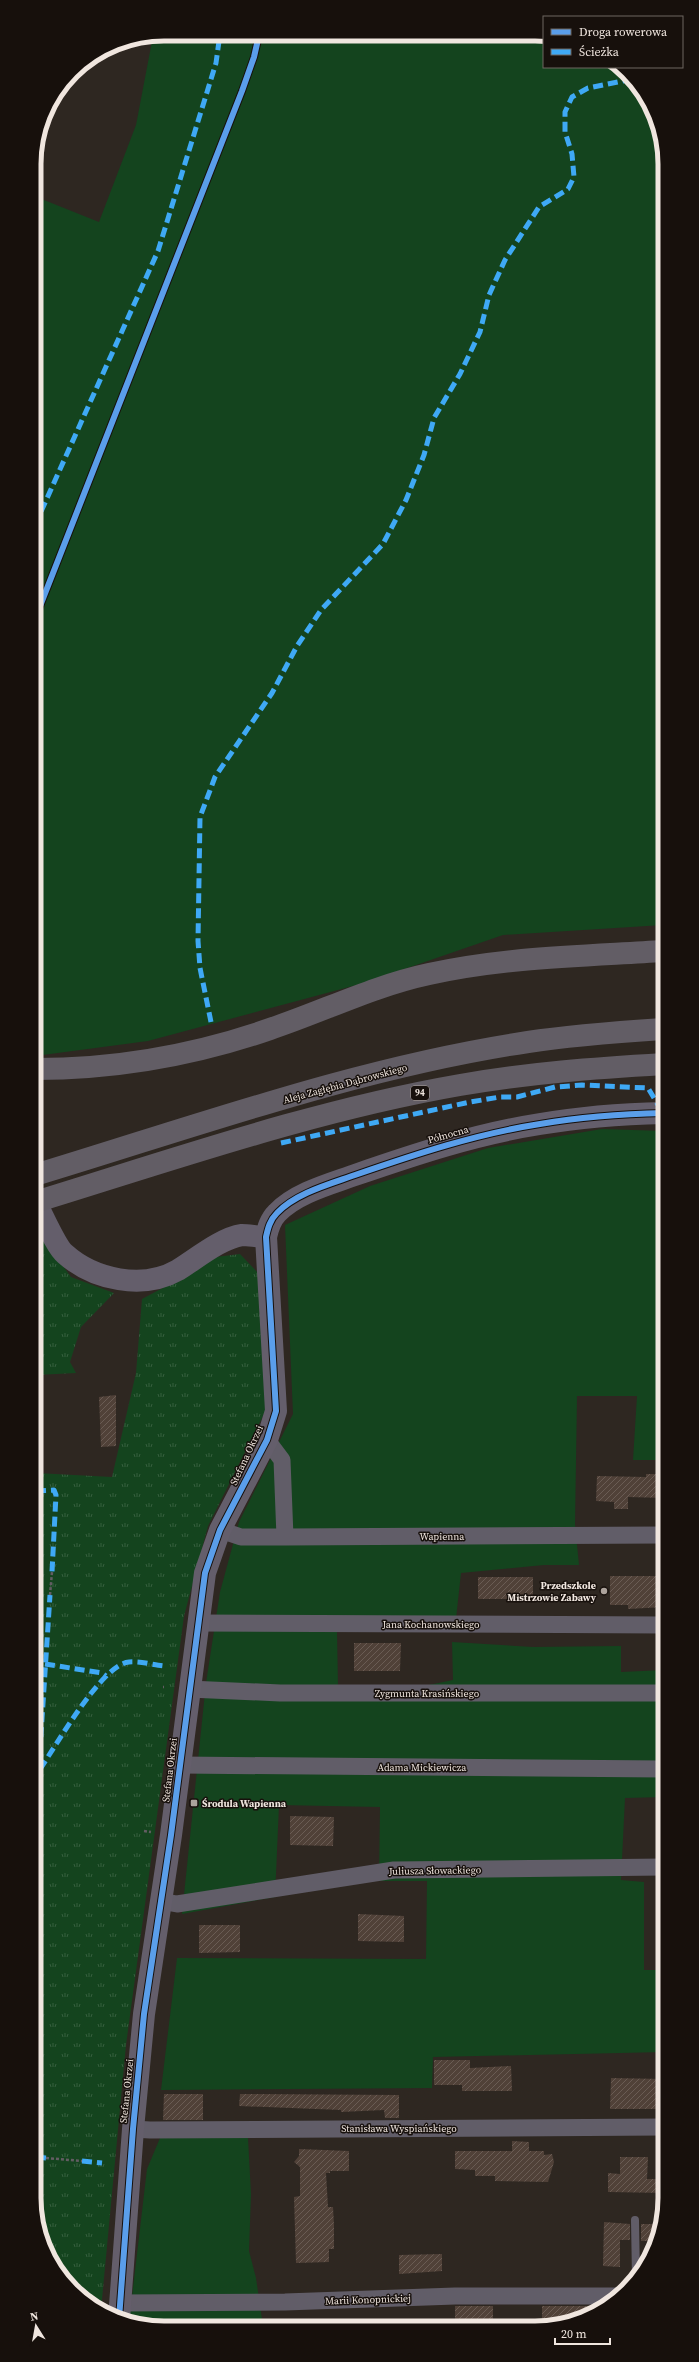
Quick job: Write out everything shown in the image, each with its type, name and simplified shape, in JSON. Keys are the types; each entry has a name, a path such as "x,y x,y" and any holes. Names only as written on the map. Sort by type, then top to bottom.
{"main road":[{"path":"41,1069 94,1067 187,1053 271,1029 368,991 428,974 522,960 658,951"},
{"name":"Aleja Zagłębia Dąbrowskiego","path":"41,1173 327,1087 458,1055 534,1041 614,1032 658,1029"},
{"name":"94","path":"41,1200 260,1133 459,1085 583,1069 658,1064"}],"street":[{"name":"Północna","path":"266,1237 268,1224 277,1213 289,1203 315,1190 411,1155 478,1136 539,1124 590,1117 658,1113"},
{"path":"41,1213 64,1253 90,1270 114,1279 144,1281 176,1271 210,1248 241,1235 266,1237"},
{"name":"Stefana Okrzei","path":"119,2311 133,2128 144,2014 180,1765 205,1573 220,1530 267,1440 276,1411 266,1237"},
{"name":"Stefana Okrzei","path":"267,1440 282,1460 285,1537"},
{"name":"Wapienna","path":"220,1530 240,1536 285,1537 658,1535"},
{"name":"Jana Kochanowskiego","path":"198,1623 658,1625"},
{"name":"Zygmunta Krasińskiego","path":"189,1689 280,1693 658,1693"},
{"name":"Adama Mickiewicza","path":"180,1765 658,1768"},
{"name":"Juliusza Słowackiego","path":"160,1901 177,1904 394,1870 658,1867"},
{"name":"Stanisława Wyspiańskiego","path":"133,2128 150,2130 658,2127"},
{"name":"Marii Konopnickiej","path":"119,2311 285,2302 456,2296 608,2296"}],"lane":[{"path":"635,2220 636,2268"}],"path":[{"path":"50,1595 52,1572"},
{"path":"46,2158 82,2161"}],"green space":[{"path":"152,42 543,42 543,68 611,68 622,77 632,89 645,110 651,125 656,140 658,156 658,925 503,935 364,983 148,1041 41,1055 41,199 99,222 136,125"},
{"path":"602,1129 658,1131 658,1460 633,1460 637,1396 577,1396 575,1524 579,1565 544,1565 461,1573 455,1628 337,1631 338,1686 419,1687 453,1680 452,1642 533,1647 621,1646 621,1672 658,1670 658,1797 625,1798 621,1880 644,1882 644,1970 658,1970 658,2052 433,2057 432,2088 161,2090 177,1958 426,1959 427,1881 379,1881 380,1807 279,1805 275,1897 182,1914 206,1683 220,1592 239,1522 293,1414 285,1225 370,1186 488,1148"},
{"path":"41,1236 71,1277 114,1293 81,1327 70,1362 76,1373 41,1375"},
{"path":"240,1254 259,1274 267,1408 208,1526 184,1616 126,2045 102,2303 77,2285 62,2266 48,2237 43,2222 41,2206 41,1473 112,1477 136,1373 142,1299 189,1274 216,1257"},
{"path":"160,2138 248,2138 251,2194 249,2251 256,2278 262,2321 164,2321 140,2319 130,2316 147,2169"}],"building":[{"path":"116,1395 116,1446 101,1447 99,1397"},
{"path":"646,1474 658,1474 658,1498 628,1497 628,1509 614,1509 614,1502 596,1501 597,1476 646,1477"},
{"path":"610,1576 658,1576 658,1607 628,1609 628,1605 610,1605"},
{"path":"478,1577 533,1577 533,1599 478,1599"},
{"path":"354,1643 401,1643 400,1671 354,1671"},
{"path":"290,1816 334,1817 333,1846 290,1845"},
{"path":"358,1914 404,1916 404,1942 358,1941"},
{"path":"199,1925 240,1925 240,1952 199,1953"},
{"path":"434,2060 470,2060 470,2068 511,2066 512,2091 462,2091 462,2085 434,2085"},
{"path":"611,2078 658,2079 658,2109 610,2109"},
{"path":"164,2094 203,2094 203,2120 163,2120"},
{"path":"240,2094 399,2095 399,2118 385,2118 384,2110 341,2112 341,2110 239,2106"},
{"path":"512,2141 529,2142 529,2151 544,2151 544,2155 552,2154 554,2162 548,2182 495,2181 495,2176 475,2176 475,2170 455,2169 455,2151 512,2151"},
{"path":"299,2149 349,2151 349,2171 330,2171 330,2173 326,2173 328,2207 333,2207 334,2225 334,2249 329,2249 329,2262 296,2263 294,2197 300,2196 300,2167 294,2162 299,2156"},
{"path":"620,2157 648,2157 647,2179 658,2179 658,2193 608,2192 608,2173 620,2174"},
{"path":"604,2222 630,2224 630,2240 620,2240 620,2267 603,2266"},
{"path":"641,2224 655,2224 650,2241 641,2241"},
{"path":"442,2254 442,2271 399,2274 399,2255"},
{"path":"455,2306 493,2306 493,2321 455,2321"},
{"path":"542,2306 592,2306 559,2319 542,2321"}],"marked path":[{"path":"41,512 158,251 216,63 219,41"},
{"path":"211,1022 200,968 198,941 200,817 215,777 272,693 297,646 321,610 383,544 406,500 424,455 434,418 460,374 480,332 489,295 505,260 539,207 568,189 574,177 572,154 565,132 565,112 572,97 588,88 625,80"},
{"path":"281,1143 470,1102 500,1097 517,1097 555,1087 582,1085 648,1088 658,1105"},
{"path":"41,1491 54,1490 56,1495 52,1572"},
{"path":"41,1734 50,1595"},
{"path":"41,1767 80,1708 106,1676 118,1666 129,1662 165,1666"},
{"path":"45,1664 102,1673 106,1676"},
{"path":"41,2158 46,2158"},
{"path":"82,2161 102,2163"}],"cycle path":[{"path":"41,604 242,91 254,57 258,41"},
{"path":"120,2312 133,2129 144,2014 171,1835 205,1573 220,1530 267,1440 276,1411 266,1237 270,1224 273,1218 285,1206 314,1190 446,1145 516,1128 571,1119 658,1113"}],"place":[{"name":"Przedszkole Mistrzowie Zabawy","path":"604,1591"},
{"name":"Środula Wapienna","path":"194,1803"}]}
